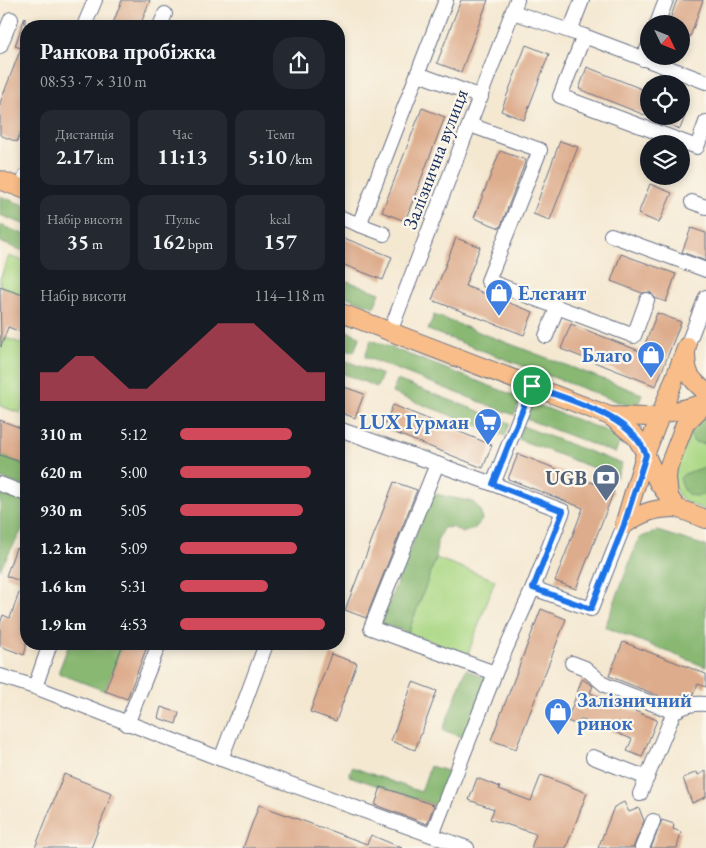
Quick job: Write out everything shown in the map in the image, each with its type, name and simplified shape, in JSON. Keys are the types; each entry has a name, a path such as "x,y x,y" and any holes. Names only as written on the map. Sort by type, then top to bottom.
{"main road":[{"path":"0,180 20,183"},
{"path":"345,314 610,416 644,418 660,416 704,401"},
{"path":"686,346 687,372 704,401"},
{"path":"624,525 646,455 686,346"},
{"path":"674,503 666,478 668,468 686,424 704,401"},
{"path":"610,416 636,438 658,482 674,503 706,519"},
{"path":"624,525 651,510 674,503"}],"street":[{"path":"86,20 94,0"},
{"path":"359,225 446,0"},
{"path":"570,31 582,0"},
{"path":"660,15 666,0"},
{"path":"515,6 570,31 640,57"},
{"name":"Залізнична вулиця","path":"390,332 515,6"},
{"path":"0,46 11,19"},
{"path":"584,36 560,96 697,147 706,122"},
{"path":"661,65 706,82"},
{"path":"418,74 481,97"},
{"path":"470,125 540,150 488,281 634,336 646,300"},
{"path":"692,202 706,207"},
{"path":"345,219 384,234"},
{"path":"611,235 706,270"},
{"path":"686,346 706,297"},
{"path":"546,336 557,308"},
{"path":"493,484 532,386"},
{"path":"345,430 563,511 533,588 495,673 432,835"},
{"path":"437,464 371,628 495,673"},
{"path":"0,484 20,492"},
{"path":"533,588 591,609 624,525"},
{"path":"34,687 48,650"},
{"path":"127,724 157,650"},
{"path":"221,759 264,650"},
{"path":"572,663 585,668 605,685 674,712"},
{"path":"0,676 34,687 221,759 467,848"},
{"path":"640,794 674,712 693,703 706,704"},
{"path":"593,757 647,778"},
{"path":"642,848 653,821"}],"green space":[{"path":"0,196 20,204 20,223 0,215"},
{"path":"0,225 20,233 20,250 0,242"},
{"path":"9,256 20,260 20,294 0,287 0,279"},
{"path":"345,280 380,293 374,307 345,296"},
{"path":"434,315 642,394 637,409 428,330"},
{"path":"345,330 360,336 354,352 345,348"},
{"path":"0,336 20,343 20,413 0,406"},
{"path":"371,340 521,398 514,415 365,357"},
{"path":"345,360 382,375 377,387 345,374"},
{"path":"397,380 510,423 505,436 392,393"},
{"path":"530,402 622,437 615,453 524,418"},
{"path":"706,412 706,510 681,498 672,482 692,426"},
{"path":"706,412 706,444 694,442 689,432"},
{"path":"522,426 622,464 617,477 518,439"},
{"path":"0,455 20,462 20,485 0,478"},
{"path":"702,468 706,469 704,495 690,495 683,488 680,478 684,474"},
{"path":"0,490 20,497 20,534 0,569"},
{"path":"435,494 473,502 480,509 482,520 474,529 462,533 453,527 443,528 437,541 436,558 408,633 381,623 431,496"},
{"path":"657,531 706,546 706,667 605,627 639,538"},
{"path":"436,558 495,580 468,654 408,633"},
{"path":"67,650 121,650 105,691 58,673"},
{"path":"466,669 486,679 465,738 443,730"},
{"path":"430,766 450,772 438,806 349,776 352,767 421,792"}],"building":[{"path":"122,0 150,0 142,20 114,20"},
{"path":"461,0 488,0 461,72 437,63"},
{"path":"677,0 703,0 690,37 690,15 671,15"},
{"path":"20,32 20,48 15,46"},
{"path":"526,45 549,54 524,120 501,111"},
{"path":"20,51 20,133 17,142 0,135 0,103"},
{"path":"587,67 640,88 640,113 579,89"},
{"path":"422,108 445,117 405,221 382,212"},
{"path":"670,125 682,125 680,129"},
{"path":"560,141 578,147 550,220 533,214"},
{"path":"500,151 526,160 500,228 474,218"},
{"path":"650,185 672,193 659,223 638,214"},
{"path":"691,228 706,233 706,261 682,252"},
{"path":"345,238 392,257 383,280 345,265"},
{"path":"456,238 480,247 465,286 533,312 524,335 432,300"},
{"path":"621,254 676,274 666,302 655,298 650,292 642,293 611,281"},
{"path":"0,287 20,294 20,332 8,327 1,347"},
{"path":"657,313 681,322 656,386 561,349 571,324 642,352"},
{"path":"345,387 364,394 355,418 345,414"},
{"path":"393,405 492,445 483,468 383,428"},
{"path":"0,420 20,428 20,462 0,455"},
{"path":"518,454 614,491 576,589 555,581 583,508 508,479"},
{"path":"394,482 417,490 366,618 345,610"},
{"path":"16,548 20,549 20,581 6,576"},
{"path":"20,590 20,650 25,650 24,655 0,646 0,624 3,615 10,618"},
{"path":"541,609 566,619 516,749 491,740"},
{"path":"623,642 706,674 706,687 698,684 693,695 682,694 680,699 674,702 609,676"},
{"path":"121,650 146,650 127,699 105,691"},
{"path":"331,654 357,663 336,721 310,712"},
{"path":"582,679 593,686 590,693 657,720 642,757 627,751 632,739 580,719 578,725 567,721"},
{"path":"413,682 437,691 415,750 391,741"},
{"path":"161,707 179,713 176,724 158,718"},
{"path":"706,771 706,797 692,803 683,778 697,772 698,775"},
{"path":"64,774 112,793 91,848 35,848"},
{"path":"541,775 587,793 566,848 531,848 536,834 490,819 494,809 469,800 477,778 531,801"},
{"path":"381,787 434,805 427,824 375,805"},
{"path":"624,802 629,812 639,808 644,821 633,848 598,848 614,807"},
{"path":"259,805 367,844 371,835 402,848 243,848"},
{"path":"662,820 674,824 673,829 681,832 677,848 651,848"}],"place":[{"name":"Елегант","path":"499,317"},
{"name":"Благо","path":"651,379"},
{"name":"LUX Гурман","path":"488,446"},
{"name":"UGB","path":"606,502"},
{"name":"Залізничний ринок","path":"558,736"}],"route":[{"path":"532,386 610,416 636,438 646,455 624,525 591,609 533,588 563,511 493,484 532,386"}]}
